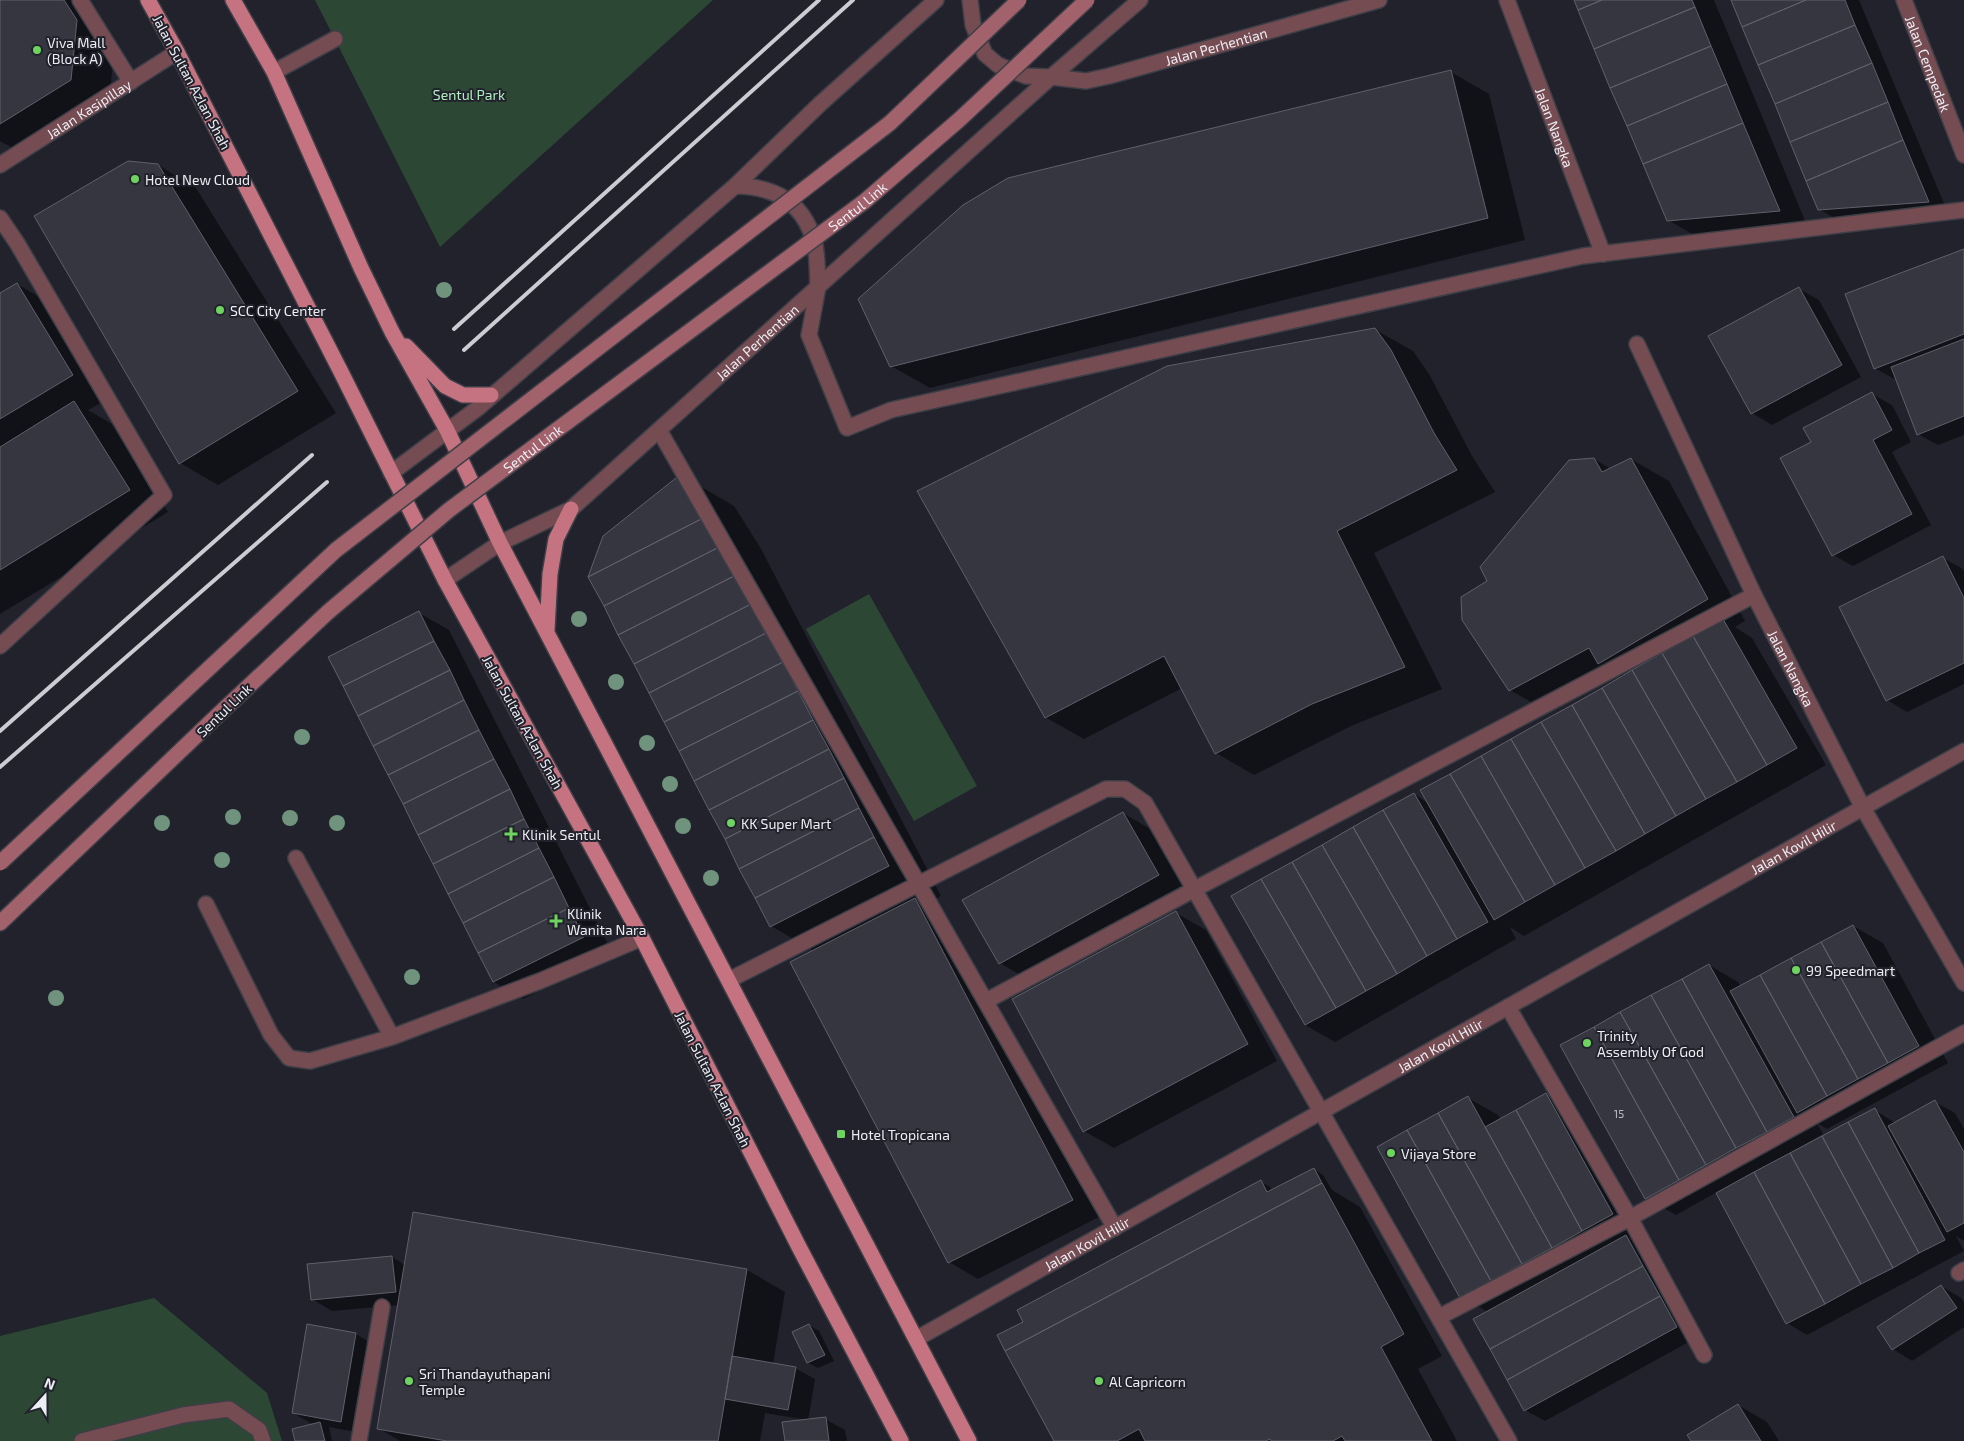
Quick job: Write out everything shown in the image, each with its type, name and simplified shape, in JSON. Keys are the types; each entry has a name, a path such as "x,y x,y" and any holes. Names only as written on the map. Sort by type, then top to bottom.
{"main road":[{"name":"Jalan Sultan Azlan Shah","path":"148,0 177,52 445,580 642,938 799,1247 901,1441"},
{"path":"233,0 274,72 360,268 392,332 447,430 500,543 969,1441"},
{"path":"0,863 336,550 890,123 1019,0"},
{"name":"Sentul Link","path":"0,923 273,662 328,612 449,510 865,201 960,119 1087,0"},
{"path":"392,332 445,386 463,395 491,395"},
{"path":"547,630 550,574 556,539 571,509"}],"street":[{"path":"80,0 131,82"},
{"path":"391,473 478,408 735,186 936,0"},
{"path":"970,0 973,25 985,54 998,65 1026,76 1051,77"},
{"name":"Jalan Perhentian","path":"445,580 500,543 571,509 1051,77 1140,0"},
{"name":"Jalan Perhentian","path":"1051,77 1086,81 1110,76 1379,0"},
{"name":"Jalan Nangka","path":"1507,0 1603,254"},
{"name":"Jalan Cempedak","path":"1904,0 1964,155"},
{"path":"274,72 336,39"},
{"name":"Jalan Kasipillay","path":"0,165 177,52"},
{"path":"735,186 753,186 770,191 786,199 799,211 809,226 814,243 818,287 809,335 847,428 891,410 1574,259 1964,210"},
{"path":"0,218 17,243 164,495 0,646"},
{"name":"Jalan Nangka","path":"1637,344 1754,595 1864,808 1964,983"},
{"path":"658,430 1115,1228"},
{"path":"986,1001 1195,888 1754,595"},
{"name":"Jalan Kovil Hilir","path":"916,1339 1964,751"},
{"path":"729,980 1106,789 1125,789 1145,803 1509,1441"},
{"path":"296,858 392,1037"},
{"path":"206,904 271,1035 289,1058 310,1061 392,1037 540,981 642,938"},
{"path":"1508,1007 1630,1218 1704,1355"},
{"path":"1439,1317 1630,1218 1964,1033"},
{"path":"359,1441 382,1306"},
{"path":"82,1441 183,1415 229,1410 259,1430 263,1441"}],"green space":[{"name":"Sentul Park","path":"315,0 713,0 440,247"},
{"path":"869,594 977,786 914,821 806,629"},
{"path":"154,1298 267,1393 282,1441 0,1441 0,1336"}],"building":[{"name":"Viva Mall (Block A)","path":"0,0 64,0 77,20 71,80 0,124"},
{"path":"1574,0 1602,0 1578,10"},
{"path":"1602,0 1692,0 1695,7 1594,49 1578,10"},
{"path":"1731,0 1806,0 1742,27"},
{"path":"1806,0 1845,0 1855,25 1758,65 1742,27"},
{"path":"1695,7 1711,46 1610,88 1594,49"},
{"path":"1855,25 1872,63 1775,104 1758,65"},
{"path":"1711,46 1727,84 1627,126 1610,88"},
{"path":"1872,63 1888,102 1790,142 1775,104"},
{"path":"1451,70 1488,218 890,367 858,299 963,205 1008,178"},
{"path":"1727,84 1743,123 1643,164 1627,126"},
{"path":"1888,102 1903,140 1806,181 1790,142"},
{"path":"1743,123 1780,211 1667,221 1643,164"},
{"path":"1903,140 1929,202 1818,210 1806,181"},
{"path":"128,161 158,164 298,391 179,464 34,216"},
{"path":"1964,249 1964,334 1874,369 1845,294"},
{"path":"17,283 73,375 0,419 0,293"},
{"path":"1799,287 1842,365 1751,414 1708,336"},
{"path":"1375,328 1391,350 1434,433 1457,470 1337,531 1405,667 1312,704 1215,754 1164,656 1045,718 917,491 1167,366"},
{"path":"1964,339 1964,416 1917,435 1891,367"},
{"path":"1872,392 1892,430 1873,440 1912,514 1832,556 1780,458 1811,442 1803,428"},
{"path":"74,401 130,490 0,570 0,447"},
{"path":"1594,458 1602,472 1631,458 1708,599 1598,664 1589,648 1509,691 1462,620 1461,597 1487,581 1480,567 1569,460"},
{"path":"681,474 707,516 588,577 603,536"},
{"path":"707,516 723,545 604,606 588,577"},
{"path":"723,545 738,574 618,635 604,606"},
{"path":"1943,556 1964,598 1964,663 1886,701 1839,607"},
{"path":"738,574 753,603 634,664 618,635"},
{"path":"753,603 768,632 649,693 634,664"},
{"path":"419,611 434,641 343,686 328,657"},
{"path":"1723,619 1797,748 1767,765 1693,636"},
{"path":"768,632 783,662 664,722 649,693"},
{"path":"1693,636 1767,765 1737,782 1662,653"},
{"path":"434,641 450,670 358,716 343,686"},
{"path":"1662,653 1737,782 1706,799 1632,670"},
{"path":"783,662 798,691 679,751 664,722"},
{"path":"450,670 464,700 373,746 358,716"},
{"path":"1632,670 1706,799 1676,816 1602,688"},
{"path":"1602,688 1676,816 1645,834 1572,705"},
{"path":"798,691 813,720 694,781 679,751"},
{"path":"464,700 479,730 388,775 373,746"},
{"path":"1572,705 1645,834 1616,851 1541,722"},
{"path":"813,720 829,749 709,810 694,781"},
{"path":"1541,722 1616,851 1585,868 1511,739"},
{"path":"479,730 494,759 403,804 388,775"},
{"path":"1511,739 1585,868 1555,885 1481,756"},
{"path":"829,749 844,778 725,839 709,810"},
{"path":"1481,756 1555,885 1525,902 1450,774"},
{"path":"494,759 510,789 418,835 403,804"},
{"path":"1450,774 1525,902 1494,920 1420,790"},
{"path":"844,778 859,808 739,869 725,839"},
{"path":"510,789 524,819 433,864 418,835"},
{"path":"1414,793 1488,922 1457,939 1383,810"},
{"path":"859,808 874,837 755,898 739,869"},
{"path":"1383,810 1457,939 1427,956 1353,827"},
{"path":"1123,812 1159,875 999,964 962,900"},
{"path":"524,819 539,848 448,894 433,864"},
{"path":"1353,827 1427,956 1397,974 1322,845"},
{"path":"874,837 889,866 770,927 755,898"},
{"path":"1322,845 1397,974 1366,991 1292,862"},
{"path":"539,848 554,877 463,923 448,894"},
{"path":"1292,862 1366,991 1336,1008 1261,879"},
{"path":"554,877 569,908 478,953 463,923"},
{"path":"1261,879 1336,1008 1305,1025 1231,896"},
{"path":"915,898 1073,1200 948,1263 790,962"},
{"path":"569,908 584,937 493,982 478,953"},
{"path":"1176,911 1248,1044 1083,1132 1012,999"},
{"path":"1853,925 1919,1046 1888,1063 1821,942"},
{"path":"1821,942 1888,1063 1858,1079 1791,958"},
{"path":"1791,958 1858,1079 1827,1096 1760,975"},
{"path":"1709,964 1794,1117 1767,1132 1682,979"},
{"path":"1760,975 1827,1096 1797,1113 1730,991"},
{"path":"1682,979 1767,1132 1736,1148 1651,995"},
{"path":"1651,995 1736,1148 1706,1165 1620,1012"},
{"path":"1620,1012 1706,1165 1679,1180 1594,1027"},
{"path":"1594,1027 1679,1180 1645,1199 1560,1045"},
{"path":"1546,1093 1613,1214 1582,1231 1516,1110"},
{"path":"1468,1096 1552,1248 1522,1264 1438,1113"},
{"path":"1935,1100 1964,1152 1964,1223 1947,1232 1888,1126"},
{"path":"1875,1108 1945,1240 1919,1253 1848,1122"},
{"path":"1516,1110 1582,1231 1552,1248 1485,1127"},
{"path":"1438,1113 1522,1264 1491,1281 1407,1130"},
{"path":"1848,1122 1919,1253 1893,1268 1822,1136"},
{"path":"1407,1130 1491,1281 1460,1298 1377,1147"},
{"path":"1822,1136 1893,1268 1861,1284 1790,1153"},
{"path":"1790,1153 1861,1284 1825,1304 1754,1172"},
{"path":"1314,1168 1322,1183 1005,1351 997,1335 1023,1322 1017,1310 1261,1180 1267,1192"},
{"path":"1754,1172 1825,1304 1786,1324 1716,1193"},
{"path":"1322,1183 1404,1334 1381,1347 1432,1441 1345,1441 1342,1436 1333,1441 1271,1441 1270,1439 1266,1441 1145,1441 1139,1429 1117,1441 1054,1441 1005,1351"},
{"path":"413,1212 747,1269 718,1441 447,1441 377,1429"},
{"path":"1626,1235 1643,1266 1490,1349 1473,1319"},
{"path":"392,1256 396,1292 311,1300 307,1264"},
{"path":"1643,1266 1660,1296 1507,1380 1490,1349"},
{"path":"1941,1285 1957,1308 1892,1350 1877,1327"},
{"path":"1660,1296 1677,1327 1524,1411 1507,1380"},
{"path":"307,1324 356,1333 341,1422 292,1413"},
{"path":"809,1324 825,1355 807,1363 792,1332"},
{"path":"732,1356 796,1367 788,1410 725,1399"},
{"path":"1738,1404 1761,1441 1691,1441 1687,1435"},
{"path":"826,1417 829,1441 785,1441 782,1422"},
{"path":"320,1422 325,1441 295,1441 292,1429"}],"railway":[{"path":"454,329 819,0"},
{"path":"464,350 853,0"},
{"path":"0,731 312,455"},
{"path":"0,767 327,482"}],"place":[{"name":"Viva Mall (Block A)","path":"37,50"},
{"name":"Hotel New Cloud","path":"135,179"},
{"name":"SCC City Center","path":"220,310"},
{"name":"KK Super Mart","path":"731,823"},
{"name":"Klinik Sentul","path":"511,834"},
{"name":"Klinik Wanita Nara","path":"556,921"},
{"name":"99 Speedmart","path":"1796,970"},
{"name":"Trinity Assembly Of God","path":"1587,1043"},
{"name":"Hotel Tropicana","path":"841,1134"},
{"name":"Vijaya Store","path":"1391,1153"},
{"name":"Sri Thandayuthapani Temple","path":"409,1381"},
{"name":"Al Capricorn","path":"1099,1381"}]}
